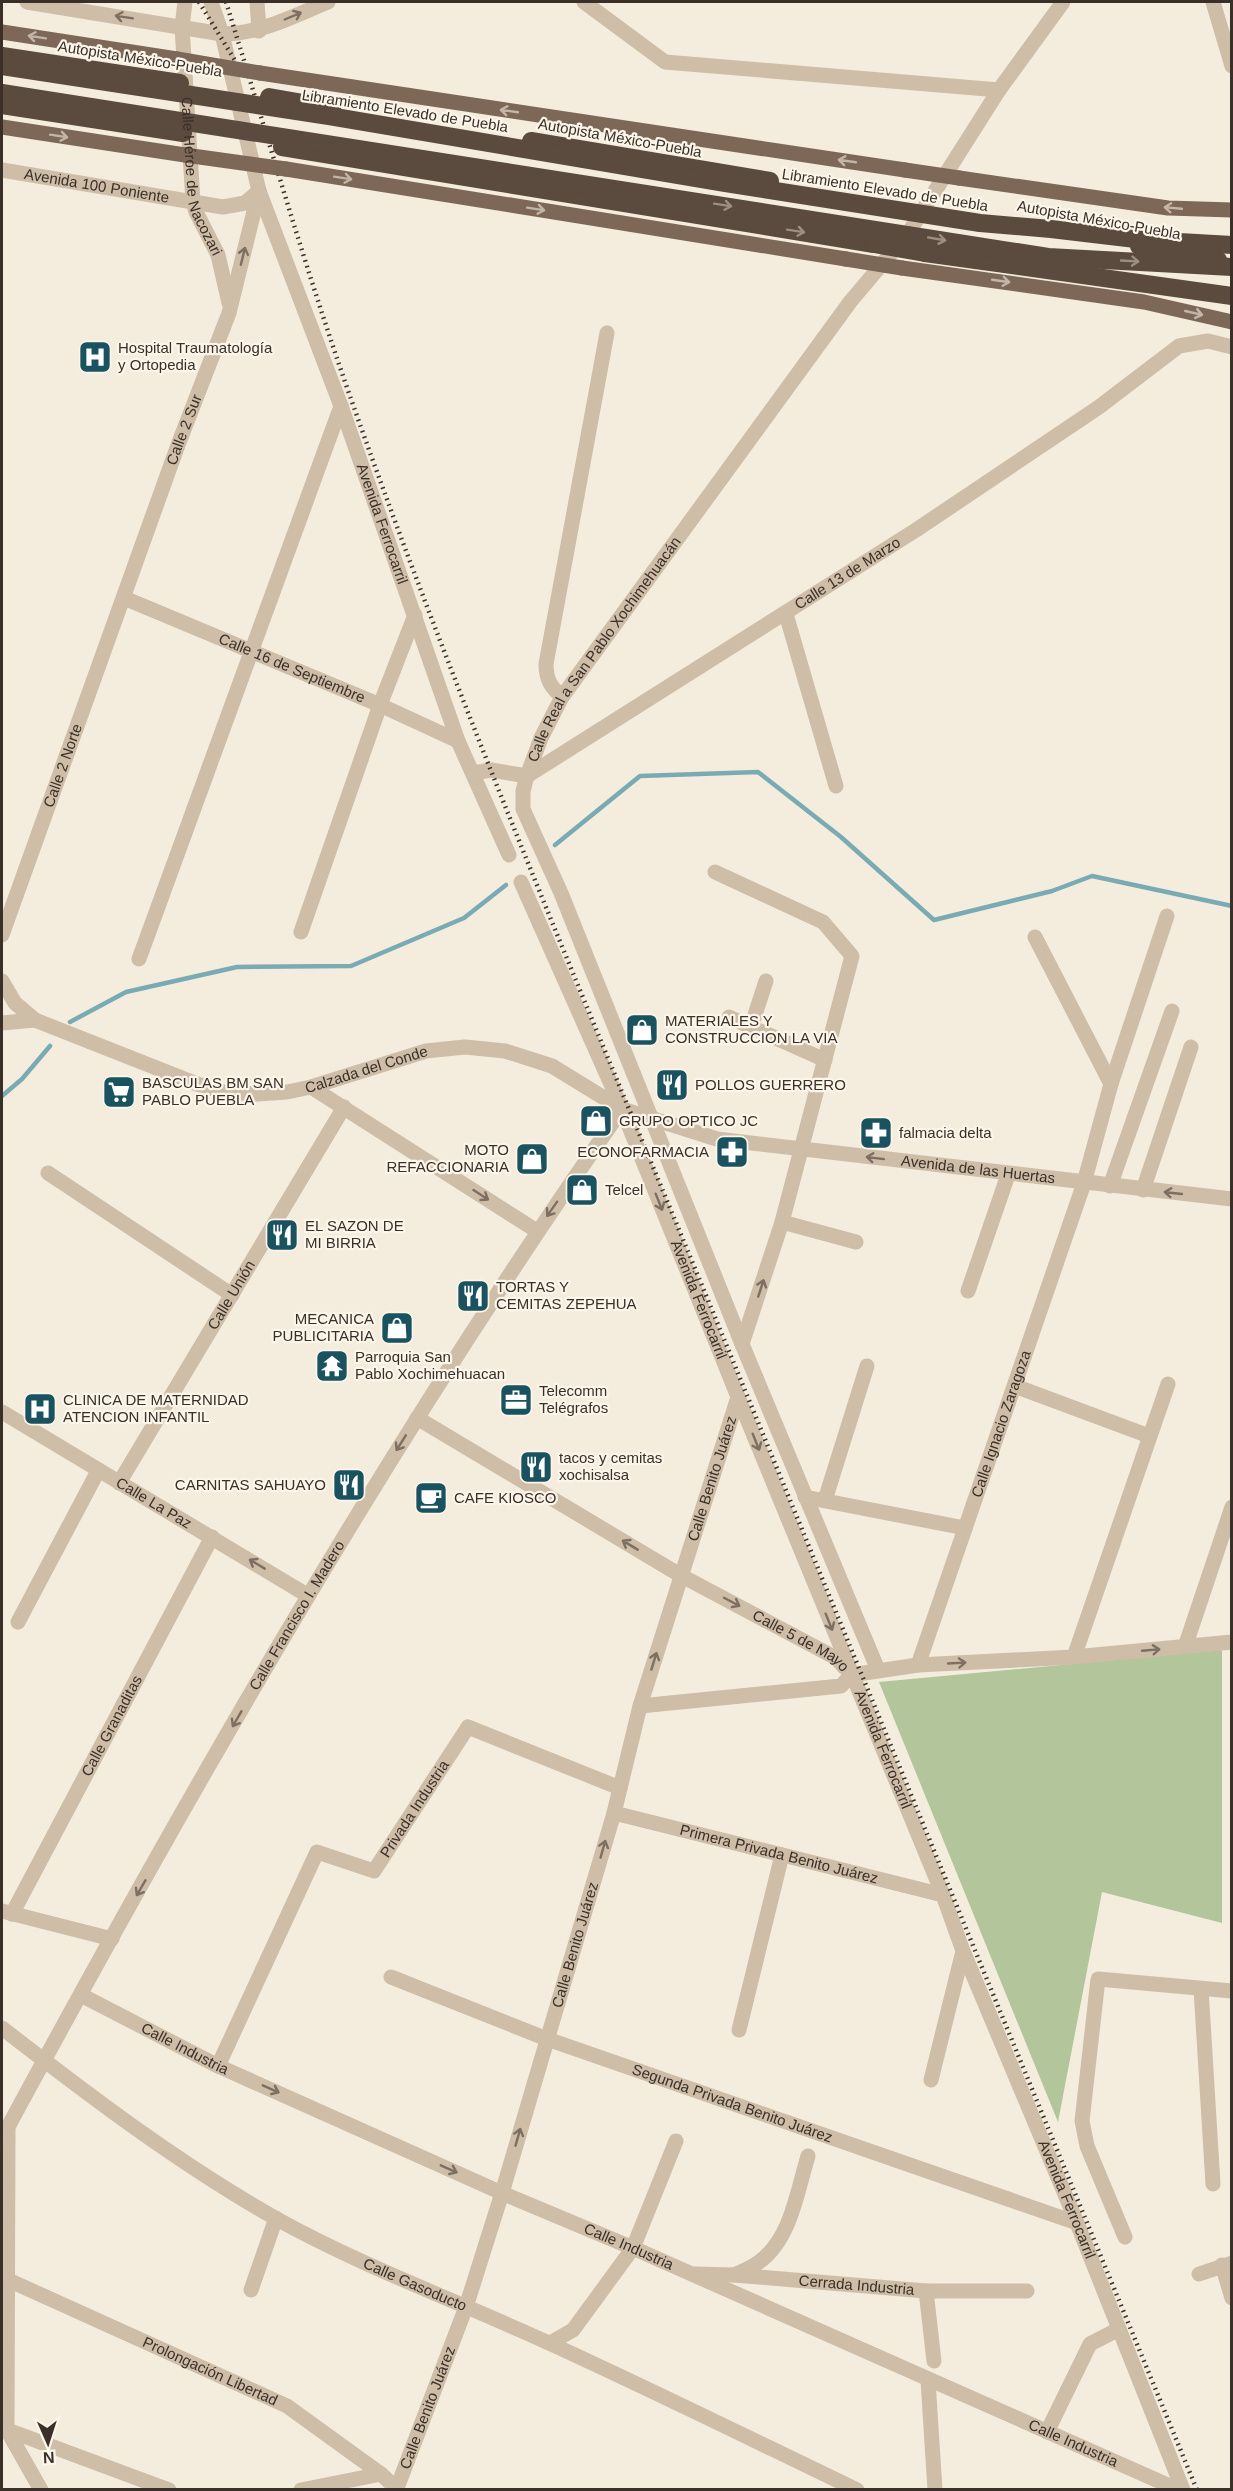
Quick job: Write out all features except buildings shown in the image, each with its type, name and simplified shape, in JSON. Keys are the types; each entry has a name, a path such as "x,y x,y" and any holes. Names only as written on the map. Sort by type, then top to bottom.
{"highway":[{"name":"Autopista México-Puebla","path":"2,56 269,97 935,209 1232,262"},
{"name":"Libramiento Elevado de Puebla","path":"2,66 329,116 724,183 980,223 1144,240 1232,245"},
{"path":"2,93 1048,257 1232,267"},
{"path":"2,105 282,147 925,253 1232,296"}],"main road":[{"path":"2,32 260,74 959,178 1149,205 1232,210"},
{"path":"2,127 286,169 902,268 1144,302 1232,322"},
{"path":"1206,210 1232,206"}],"street":[{"path":"27,2 222,33 258,31 328,2"},
{"path":"51,6 68,2"},
{"name":"Calle Héroe de Nacozari","path":"185,2 182,27 193,202 218,255 228,292 229,313"},
{"path":"211,2 222,33 259,191"},
{"path":"256,2 258,31"},
{"path":"586,2 665,62 999,90"},
{"name":"Calle Real a San Pablo Xochimehuacán","path":"878,1670 742,1344 561,893 523,809 523,791 541,738 562,697 850,302 909,232 999,90 1063,2"},
{"path":"1213,2 1232,66"},
{"name":"Avenida 100 Poniente","path":"2,170 102,189 222,207 245,202 259,191"},
{"name":"Calle 2 Sur","path":"124,598 178,445 229,313 259,191"},
{"name":"Avenida Ferrocarril","path":"259,191 341,406 458,741 509,855"},
{"path":"562,697 550,686 546,675 546,664 607,333"},
{"name":"Calle 13 de Marzo","path":"527,776 916,530 1089,413 1179,346 1208,341 1232,347"},
{"path":"139,959 341,406"},
{"name":"Calle 16 de Septiembre","path":"124,598 252,650 458,741"},
{"name":"Calle 2 Norte","path":"2,935 124,598"},
{"path":"786,614 836,786"},
{"path":"301,932 380,705 415,615"},
{"path":"473,773 491,770 527,776"},
{"path":"716,872 823,922 852,956 782,1222 742,1344"},
{"name":"Avenida Ferrocarril","path":"521,882 622,1109 851,1675 943,1895 963,1951 1077,2223 1181,2490"},
{"name":"Calle Ignacio Zaragoza","path":"918,1665 1084,1183 1112,1084 1167,916"},
{"path":"1035,937 1112,1084"},
{"path":"2,981 15,1003 35,1020"},
{"path":"751,1027 766,981"},
{"path":"1110,1186 1172,1011"},
{"path":"729,1017 825,1060"},
{"name":"Calzada del Conde","path":"2,1023 35,1020 197,1084 224,1092 256,1094 287,1092 311,1087 426,1051 465,1047 505,1051 552,1066 622,1109"},
{"path":"1143,1190 1191,1047"},
{"path":"311,1087 537,1230"},
{"name":"Calle Unión","path":"119,1483 344,1107"},
{"name":"Avenida de las Huertas","path":"622,1109 717,1139 1008,1175 1232,1199"},
{"name":"Calle Francisco I. Madero","path":"5,2132 307,1594 537,1230 622,1109"},
{"path":"48,1173 231,1295"},
{"path":"968,1291 1008,1175"},
{"path":"782,1222 856,1242"},
{"path":"825,1500 867,1366"},
{"path":"1074,1658 1168,1384"},
{"path":"1015,1386 1149,1436"},
{"name":"Calle Benito Juárez","path":"398,2489 466,2307 502,2193 614,1813 640,1706 738,1397"},
{"name":"Calle La Paz","path":"2,1412 307,1594"},
{"name":"Calle 5 de Mayo","path":"417,1418 680,1575 836,1658 851,1675 918,1665 1074,1658 1232,1642"},
{"path":"18,1622 98,1471"},
{"path":"805,1497 964,1528"},
{"path":"1185,1647 1232,1507"},
{"name":"Calle Granaditas","path":"7,1913 212,1537"},
{"path":"640,1706 841,1686 851,1675"},
{"name":"Privada Industria","path":"218,2066 317,1852 374,1871 468,1727 620,1788"},
{"name":"Primera Privada Benito Juárez","path":"614,1813 943,1895"},
{"path":"739,2030 782,1855"},
{"path":"7,1913 112,1939"},
{"path":"931,2080 963,1951"},
{"name":"Segunda Privada Benito Juárez","path":"391,1977 547,2039 1077,2223"},
{"path":"1125,2237 1087,2146 1083,2121 1098,1979 1232,1991"},
{"path":"1201,1989 1213,2184"},
{"name":"Calle Industria","path":"81,1995 218,2066 1181,2490"},
{"name":"Calle Gasoducto","path":"2,2028 184,2163 276,2218 334,2248 550,2343 857,2490"},
{"path":"5,2132 4,2429 41,2490"},
{"path":"550,2343 573,2331 633,2248 676,2141"},
{"path":"734,2275 759,2263 774,2248 788,2222 808,2157"},
{"path":"251,2290 276,2218"},
{"path":"1199,2274 1227,2264 1232,2298"},
{"name":"Cerrada Industria","path":"687,2274 734,2275 926,2291 1027,2291"},
{"name":"Prolongación Libertad","path":"6,2279 287,2406 381,2474 398,2489"},
{"path":"926,2291 934,2361"},
{"path":"1047,2432 1090,2344 1119,2329"},
{"path":"928,2380 936,2490"},
{"path":"4,2429 169,2490"},
{"path":"301,2490 381,2474"}],"green space":[{"path":"1222,1650 1222,1923 1102,1892 1058,2122 879,1682"}],"waterway":[{"path":"555,845 640,776 758,772 841,837 934,920 1052,891 1092,876 1232,906"},
{"path":"70,1022 126,992 237,967 351,966 464,918 506,885"},
{"path":"2,1096 22,1079 50,1046"}],"railway":[{"path":"199,2 244,75"},
{"path":"226,2 334,350 392,514 480,743 1197,2490"}],"place":[{"name":"Hospital Traumatología y Ortopedia","path":"95,357"},
{"name":"MATERIALES Y CONSTRUCCION LA VIA","path":"642,1030"},
{"name":"POLLOS GUERRERO","path":"672,1085"},
{"name":"BASCULAS BM SAN PABLO PUEBLA","path":"119,1092"},
{"name":"GRUPO OPTICO JC","path":"596,1121"},
{"name":"falmacia delta","path":"876,1133"},
{"name":"ECONOFARMACIA","path":"732,1152"},
{"name":"MOTO REFACCIONARIA","path":"532,1159"},
{"name":"Telcel","path":"582,1190"},
{"name":"EL SAZON DE MI BIRRIA","path":"282,1235"},
{"name":"TORTAS Y CEMITAS ZEPEHUA","path":"473,1296"},
{"name":"MECANICA PUBLICITARIA","path":"397,1328"},
{"name":"Parroquia San Pablo Xochimehuacan","path":"332,1366"},
{"name":"Telecomm Telégrafos","path":"516,1400"},
{"name":"CLINICA DE MATERNIDAD ATENCION INFANTIL","path":"40,1409"},
{"name":"tacos y cemitas xochisalsa","path":"536,1467"},
{"name":"CARNITAS SAHUAYO","path":"349,1485"},
{"name":"CAFE KIOSCO","path":"431,1498"}]}
